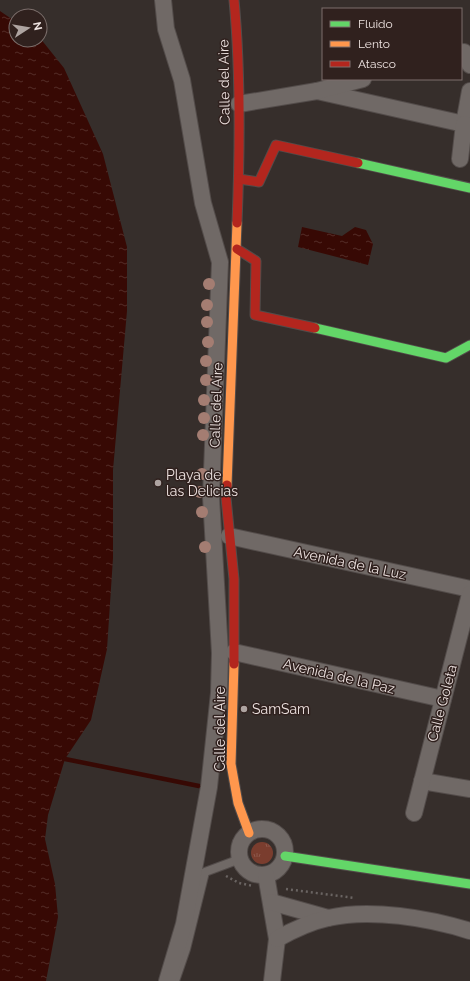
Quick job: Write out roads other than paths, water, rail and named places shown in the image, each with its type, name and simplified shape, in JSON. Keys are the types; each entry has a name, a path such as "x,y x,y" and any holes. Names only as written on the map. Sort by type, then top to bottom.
{"street":[{"path":"163,0 166,29 182,80 203,203 220,262 211,497 220,653 219,693 209,787 184,924 167,981"},
{"name":"Calle del Aire","path":"234,0 238,42 239,179 226,498 234,579 232,764 238,803 249,833"},
{"path":"462,53 464,52 470,65"},
{"path":"239,104 317,91 359,80"},
{"path":"317,91 467,125"},
{"path":"460,159 467,125 470,91"},
{"path":"239,179 259,182 276,145 470,188"},
{"path":"237,249 256,261 255,315 446,358 470,345"},
{"name":"Avenida de la Luz","path":"230,536 470,589"},
{"name":"Calle Goleta","path":"414,813 470,594"},
{"name":"Avenida de la Paz","path":"234,652 443,699"},
{"path":"422,781 470,789"},
{"path":"261,829 275,833 284,843 285,856 278,870 266,875 256,875 248,870 240,858 240,844 249,833 261,829"},
{"path":"285,856 470,884"},
{"path":"266,875 277,939 272,981"},
{"path":"271,902 328,918"},
{"path":"277,939 298,928 328,918 360,915 389,916 450,925 470,931"}],"lane":[{"path":"175,981 186,949 205,872 240,858"}],"water":[{"path":"0,11 8,16 8,48 48,48 64,68 103,154 127,247 127,311 113,470 113,558 107,649 91,720 65,759 48,815 45,839 55,884 58,917 46,981 0,981"},
{"path":"302,227 342,236 355,227 366,230 373,244 368,265 298,247"}],"waterway":[{"path":"65,759 199,786"}],"place":[{"name":"Playa de las Delicias","path":"158,483"},
{"name":"SamSam","path":"244,709"}]}
